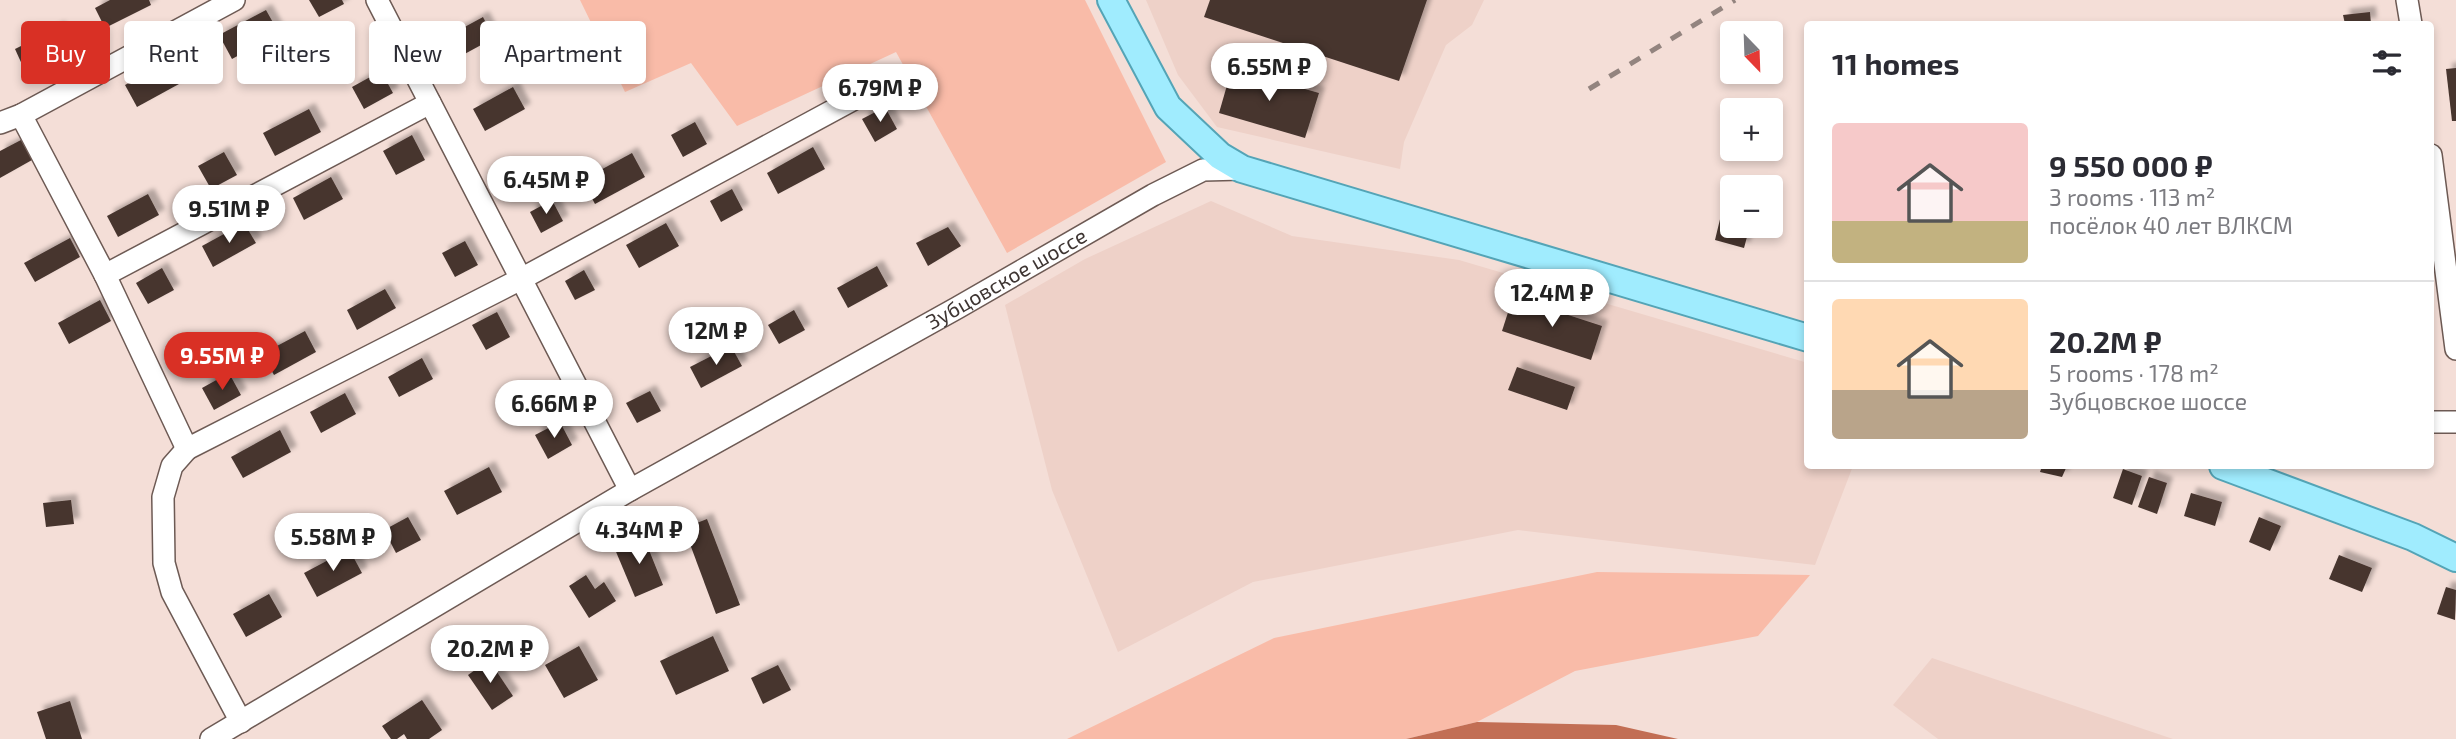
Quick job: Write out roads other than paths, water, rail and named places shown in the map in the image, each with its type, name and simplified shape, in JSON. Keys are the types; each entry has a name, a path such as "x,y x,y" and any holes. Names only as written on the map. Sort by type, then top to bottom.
{"main road":[{"path":"1111,0 1168,107 1220,156 1242,169"},
{"name":"Зубцовское шоссе","path":"1242,169 1804,337"},
{"path":"2238,469 2413,537 2456,558"}],"street":[{"path":"0,123 21,115 234,0"},
{"path":"377,0 630,490"},
{"path":"2407,0 2410,21"},
{"path":"241,722 172,592 164,563 163,497 172,466 187,449 521,279 869,91"},
{"path":"105,275 430,103"},
{"path":"21,115 105,275 187,449"},
{"name":"Зубцовское шоссе","path":"211,739 630,490 1153,195 1203,170 1242,169"},
{"path":"2434,178 2456,349"},
{"path":"2434,422 2456,422"}],"railway":[{"path":"1589,89 1735,0"}]}
